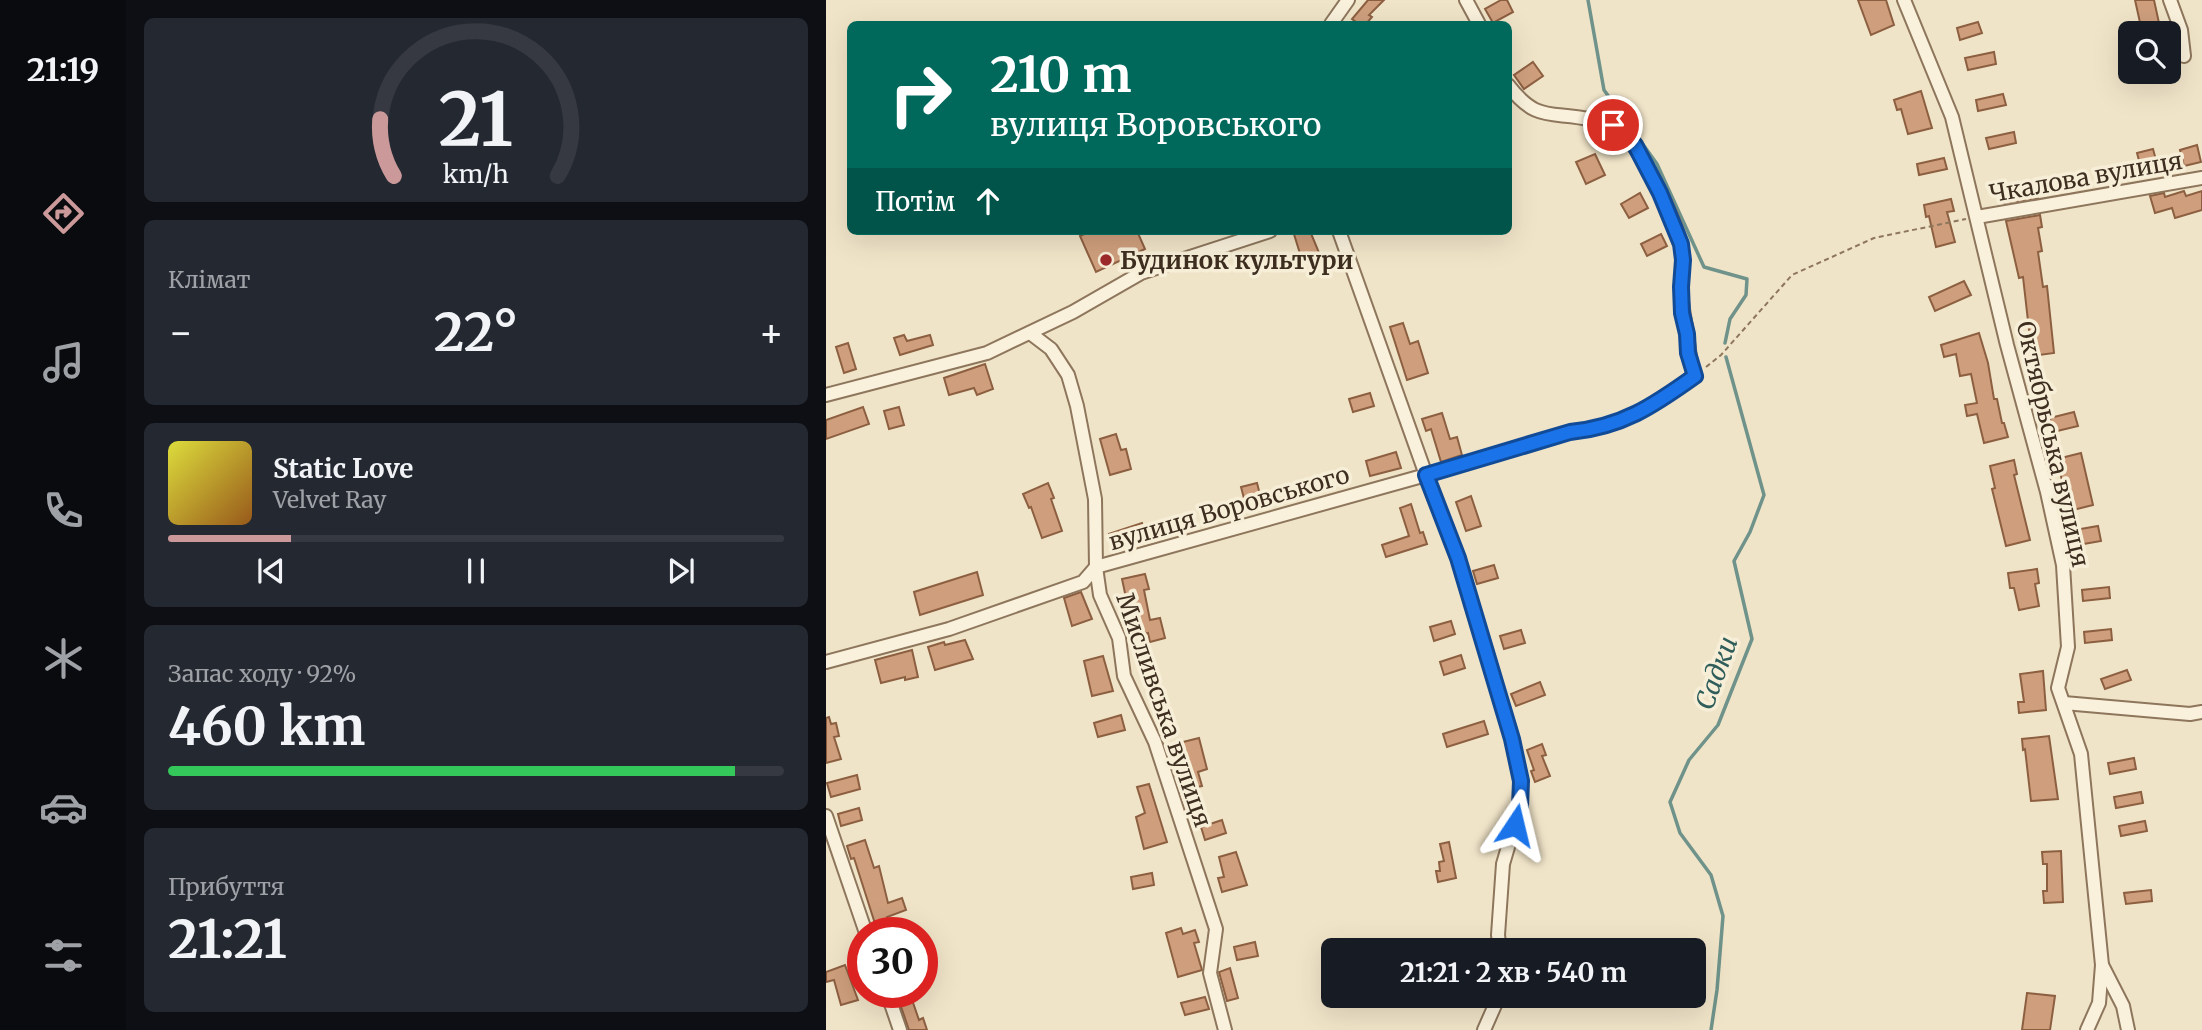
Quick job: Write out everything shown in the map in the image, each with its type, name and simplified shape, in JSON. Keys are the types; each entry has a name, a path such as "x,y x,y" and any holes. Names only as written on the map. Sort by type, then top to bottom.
{"street":[{"path":"1333,21 1348,0"},
{"path":"1466,0 1477,21"},
{"name":"Октябрьська вулиця","path":"1904,0 1952,117 2063,565 2068,647 2058,688 2081,754 2102,965 2099,1003 2087,1030"},
{"path":"2170,0 2181,30 2184,56"},
{"path":"1512,90 1523,104 1543,113 1613,125 1635,145 1660,193 1681,244 1682,313 1688,353 1695,376"},
{"name":"Чкалова вулиця","path":"1977,217 2202,178"},
{"path":"826,395 988,353 1073,312 1141,272 1257,235"},
{"path":"1340,235 1458,558 1512,739 1521,781 1520,806 1503,864 1498,938"},
{"name":"Мисливська вулиця","path":"1030,333 1051,349 1068,376 1077,406 1095,499 1096,566 1100,595 1119,638 1124,676 1155,742 1216,929 1210,972 1225,1030"},
{"name":"вулиця Воровського","path":"1083,582 1096,566 1426,475 1570,432 1621,422 1659,402 1695,376"},
{"path":"826,662 949,629 1083,582 1100,595"},
{"path":"2064,703 2190,714 2202,712"},
{"path":"826,816 861,917"},
{"path":"2102,965 2123,1006 2128,1030"},
{"path":"892,1008 900,1030"},
{"path":"1485,1030 1494,1008"}],"path":[{"path":"1695,376 1721,355 1792,275 1874,238 1977,217"}],"building":[{"path":"1368,0 1384,0 1369,15 1372,17 1369,21 1352,19"},
{"path":"1501,0 1507,0 1513,12 1492,21 1485,9"},
{"path":"1858,0 1886,0 1894,25 1871,35"},
{"path":"2135,0 2154,0 2159,21 2140,21"},
{"path":"1978,22 1982,33 1960,40 1957,28"},
{"path":"1994,52 1996,64 1968,70 1965,58"},
{"path":"1533,62 1543,76 1524,89 1514,75"},
{"path":"1921,91 1932,128 1908,134 1901,109 1897,110 1894,100"},
{"path":"2003,94 2006,105 1978,111 1976,100"},
{"path":"2014,132 2016,143 1989,149 1986,138"},
{"path":"2197,145 2201,162 2184,166 2180,150"},
{"path":"2153,149 2159,171 2143,176 2137,153"},
{"path":"1595,154 1605,175 1586,184 1576,162"},
{"path":"1944,158 1947,169 1919,175 1917,164"},
{"path":"2038,181 2038,198 2004,203 2000,200 1998,187"},
{"path":"2184,191 2186,196 2202,191 2202,210 2175,218 2172,208 2155,213 2150,196 2164,193 2165,197"},
{"path":"1640,193 1648,208 1629,218 1621,204"},
{"path":"1951,199 1954,211 1947,212 1955,242 1936,247 1924,205"},
{"path":"2040,215 2042,227 2038,228 2042,251 2038,252 2043,287 2047,286 2054,353 2032,356 2023,277 2019,278 2006,221"},
{"path":"1661,234 1667,246 1647,256 1641,244"},
{"name":"Будинок культури","path":"1139,235 1145,249 1096,272 1080,236"},
{"path":"1294,235 1312,235 1320,255 1302,260"},
{"path":"1964,281 1971,295 1935,311 1929,297"},
{"path":"1403,323 1410,344 1418,341 1428,373 1407,380 1390,327"},
{"path":"1979,333 1988,363 1994,399 1997,399 2008,437 1984,443 1977,414 1967,416 1965,405 1977,403 1971,374 1960,376 1956,354 1944,357 1941,345"},
{"path":"904,335 907,341 930,335 933,345 900,355 894,338"},
{"path":"848,343 856,369 844,373 836,347"},
{"path":"985,364 993,389 977,395 974,388 949,395 944,378"},
{"path":"1370,393 1374,406 1353,412 1349,399"},
{"path":"863,407 869,424 826,439 826,420"},
{"path":"899,407 904,425 889,429 884,411"},
{"path":"2074,412 2078,426 2053,432 2050,418"},
{"path":"1442,413 1450,439 1457,437 1462,455 1441,462 1431,429 1426,431 1422,419"},
{"path":"1116,434 1121,450 1126,449 1131,469 1110,475 1100,439"},
{"path":"1396,452 1401,468 1370,476 1366,461"},
{"path":"2081,453 2093,505 2069,511 2057,459"},
{"path":"2014,460 2017,474 2014,475 2030,540 2006,546 1992,489 1995,488 1990,466"},
{"path":"1048,483 1062,531 1042,538 1031,507 1029,508 1023,494"},
{"path":"1257,483 1263,506 1247,510 1241,487"},
{"path":"1471,496 1481,526 1466,531 1456,502"},
{"path":"1411,504 1420,533 1423,532 1427,544 1386,557 1382,545 1409,536 1400,508"},
{"path":"1142,523 1146,537 1114,548 1109,534"},
{"path":"2098,526 2101,541 2072,546 2069,531"},
{"path":"1494,565 1498,578 1477,584 1473,571"},
{"path":"2037,569 2039,583 2035,584 2039,606 2019,610 2014,588 2010,588 2008,573"},
{"path":"977,572 983,595 920,615 914,592"},
{"path":"1145,574 1149,589 1144,590 1150,620 1160,618 1165,638 1150,642 1148,633 1140,635 1134,610 1129,612 1122,579"},
{"path":"2109,587 2110,598 2083,601 2082,590"},
{"path":"1081,592 1092,619 1072,626 1064,598"},
{"path":"1451,621 1455,634 1434,641 1430,627"},
{"path":"2111,629 2112,640 2085,643 2084,632"},
{"path":"1521,630 1525,643 1504,649 1500,636"},
{"path":"965,640 973,659 935,670 928,647"},
{"path":"912,650 918,677 881,683 875,660"},
{"path":"1461,655 1465,668 1444,675 1440,662"},
{"path":"1103,656 1113,691 1092,696 1084,661"},
{"path":"2127,670 2131,680 2105,689 2101,679"},
{"path":"2043,671 2046,710 2019,713 2018,702 2024,702 2020,674"},
{"path":"1540,682 1545,695 1516,706 1511,694"},
{"path":"1121,715 1125,730 1098,737 1094,723"},
{"path":"829,717 831,724 836,723 839,736 834,737 841,759 826,763 826,718"},
{"path":"1484,721 1488,734 1447,747 1443,734"},
{"path":"2049,736 2058,799 2031,801 2022,739"},
{"path":"1199,738 1207,769 1198,772 1202,786 1189,789 1175,744"},
{"path":"1542,744 1546,755 1542,756 1550,776 1535,782 1527,750"},
{"path":"2134,758 2136,769 2110,774 2108,763"},
{"path":"857,775 860,789 831,797 827,783"},
{"path":"1149,784 1167,842 1144,849 1136,817 1145,813 1137,787"},
{"path":"2141,792 2143,803 2116,808 2114,797"},
{"path":"859,808 862,820 841,826 838,814"},
{"path":"1222,820 1226,833 1205,840 1201,827"},
{"path":"2145,821 2147,831 2121,836 2119,826"},
{"path":"865,840 874,868 879,866 888,903 902,898 906,910 887,917 873,917 854,858 851,859 847,846"},
{"path":"1449,842 1456,878 1438,882 1436,871 1440,871 1439,862 1444,861 1440,844"},
{"path":"2061,851 2063,902 2044,903 2047,864 2043,864 2042,852"},
{"path":"1236,852 1247,885 1222,892 1218,878 1224,877 1219,857"},
{"path":"1152,873 1154,885 1133,889 1131,877"},
{"path":"2151,890 2152,901 2126,904 2124,893"},
{"path":"1181,928 1183,934 1195,930 1199,942 1194,943 1202,970 1178,977 1166,933"},
{"path":"1255,942 1258,956 1237,960 1234,947"},
{"path":"845,965 847,1003 841,1005 834,980 826,982 826,972"},
{"path":"1230,968 1238,998 1227,1001 1219,972"},
{"path":"2027,993 2055,996 2050,1030 2022,1030"},
{"path":"1205,997 1209,1009 1185,1015 1181,1003"},
{"path":"901,1008 915,1008 919,1020 923,1018 927,1030 909,1030"}],"waterway":[{"name":"Садки","path":"1588,0 1604,90 1657,164 1704,267 1747,279 1746,295 1730,319 1725,343"},
{"name":"Садки","path":"1711,1030 1723,916 1711,875 1680,833 1670,802 1689,760 1718,725 1752,639 1734,561 1750,532 1764,495 1726,357"}],"place":[{"name":"Будинок культури","path":"1106,260"}],"route":[{"path":"1515,825 1520,806 1521,781 1512,739 1458,558 1426,475 1570,432 1621,422 1659,402 1695,376 1688,353 1682,313 1681,244 1660,193 1635,145 1613,125"}]}
